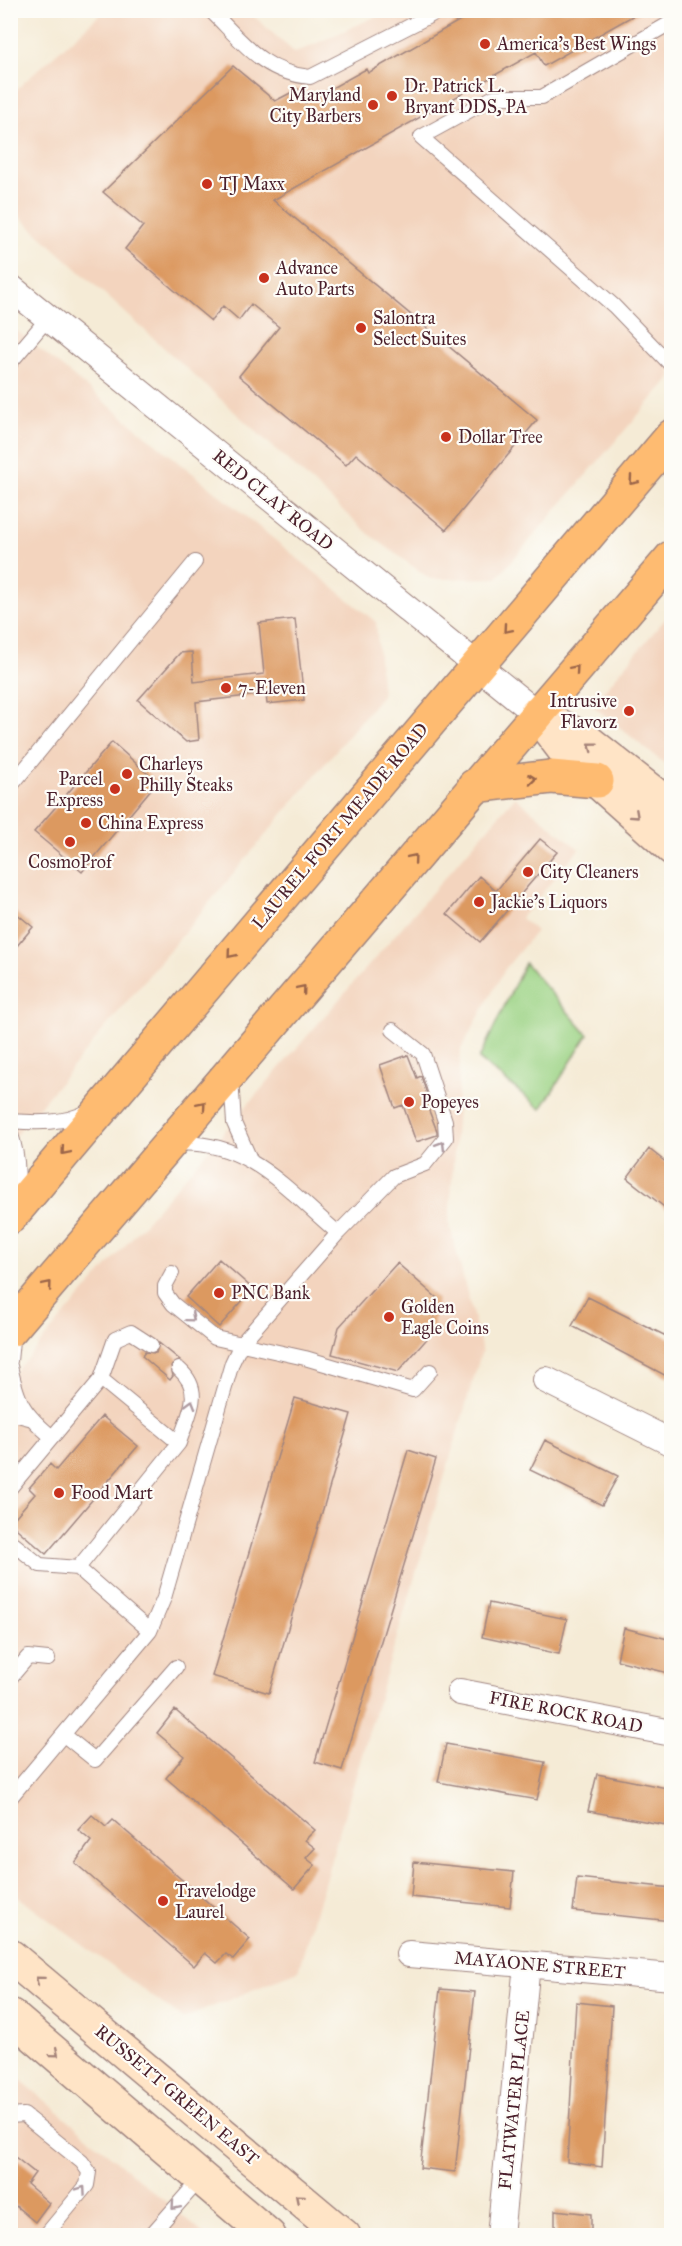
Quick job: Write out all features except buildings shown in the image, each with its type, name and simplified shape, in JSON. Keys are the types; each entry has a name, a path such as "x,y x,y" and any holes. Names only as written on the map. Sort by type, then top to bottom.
{"main road":[{"name":"LAUREL FORT MEADE ROAD","path":"10,1216 672,436"},
{"path":"12,1329 167,1144 672,557"},
{"path":"474,786 551,777 597,781"}],"street":[{"name":"RED CLAY ROAD","path":"10,287 536,713"},
{"path":"536,713 568,755 672,848"},
{"path":"536,713 586,741 672,808"},
{"path":"546,1380 672,1443"},
{"name":"FIRE ROCK ROAD","path":"460,1692 672,1733"},
{"name":"MAYAONE STREET","path":"409,1954 672,1977"},
{"name":"RUSSETT GREEN EAST","path":"10,1956 344,2235"},
{"name":"FLATWATER PLACE","path":"500,2235 527,1964"},
{"path":"10,2016 269,2235"}],"lane":[{"path":"210,10 265,64 289,75 310,77 441,10"},
{"path":"672,22 542,96 494,97 421,137 614,306 672,366"},
{"path":"10,363 48,318"},
{"path":"10,787 195,562"},
{"path":"10,1798 150,1631 164,1598 232,1363 241,1344 338,1233 394,1176 425,1164 446,1138 445,1121 423,1054 393,1030"},
{"path":"231,1071 234,1123 250,1159"},
{"path":"10,1121 35,1123 76,1118 107,1101"},
{"path":"10,1131 16,1147 17,1188 10,1205"},
{"path":"167,1144 192,1142 214,1145 250,1159 338,1233"},
{"path":"172,1273 165,1286 165,1293 173,1304 215,1338 305,1358 412,1390 430,1371"},
{"path":"10,1361 12,1329"},
{"path":"10,1488 101,1378 115,1339 131,1332 151,1345"},
{"path":"10,1366 16,1394 29,1418 52,1437"},
{"path":"78,1568 179,1443 195,1391 191,1380 179,1369"},
{"path":"101,1378 179,1443"},
{"path":"10,1413 29,1418"},
{"path":"10,1540 40,1565 78,1568 150,1631"},
{"path":"10,1678 28,1657 48,1659"},
{"path":"64,1735 95,1760 176,1667"},
{"path":"10,2116 24,2115 82,2162 89,2172 87,2185 45,2235"},
{"path":"150,2235 201,2178"}],"shaded area":[{"path":"104,11 248,11 295,53 388,11 671,11 671,377 497,578 430,579 369,534 11,209 10,95"},
{"path":"11,326 376,622 382,695 11,1141"},
{"path":"671,612 671,769 592,705"},
{"path":"515,797 579,849 521,918 536,931 505,969 461,1049 449,1223 482,1350 298,1971 183,2019 11,1892 11,1377"},
{"path":"10,2071 47,2102 205,2235 11,2235"}],"green space":[{"path":"525,963 588,1035 541,1109 479,1059"}],"place":[{"name":"America's Best Wings","path":"485,44"},
{"name":"Dr. Patrick L. Bryant DDS, PA","path":"392,96"},
{"name":"Maryland City Barbers","path":"373,105"},
{"name":"TJ Maxx","path":"207,184"},
{"name":"Advance Auto Parts","path":"264,278"},
{"name":"Salontra Select Suites","path":"361,328"},
{"name":"Dollar Tree","path":"446,437"},
{"name":"7-Eleven","path":"226,688"},
{"name":"Intrusive Flavorz","path":"629,711"},
{"name":"Charleys Philly Steaks","path":"127,774"},
{"name":"Parcel Express","path":"115,789"},
{"name":"China Express","path":"86,823"},
{"name":"CosmoProf","path":"70,842"},
{"name":"City Cleaners","path":"528,872"},
{"name":"Jackie's Liquors","path":"479,902"},
{"name":"Popeyes","path":"409,1102"},
{"name":"PNC Bank","path":"219,1293"},
{"name":"Golden Eagle Coins","path":"389,1317"},
{"name":"Food Mart","path":"59,1493"},
{"name":"Travelodge Laurel","path":"163,1901"}]}
